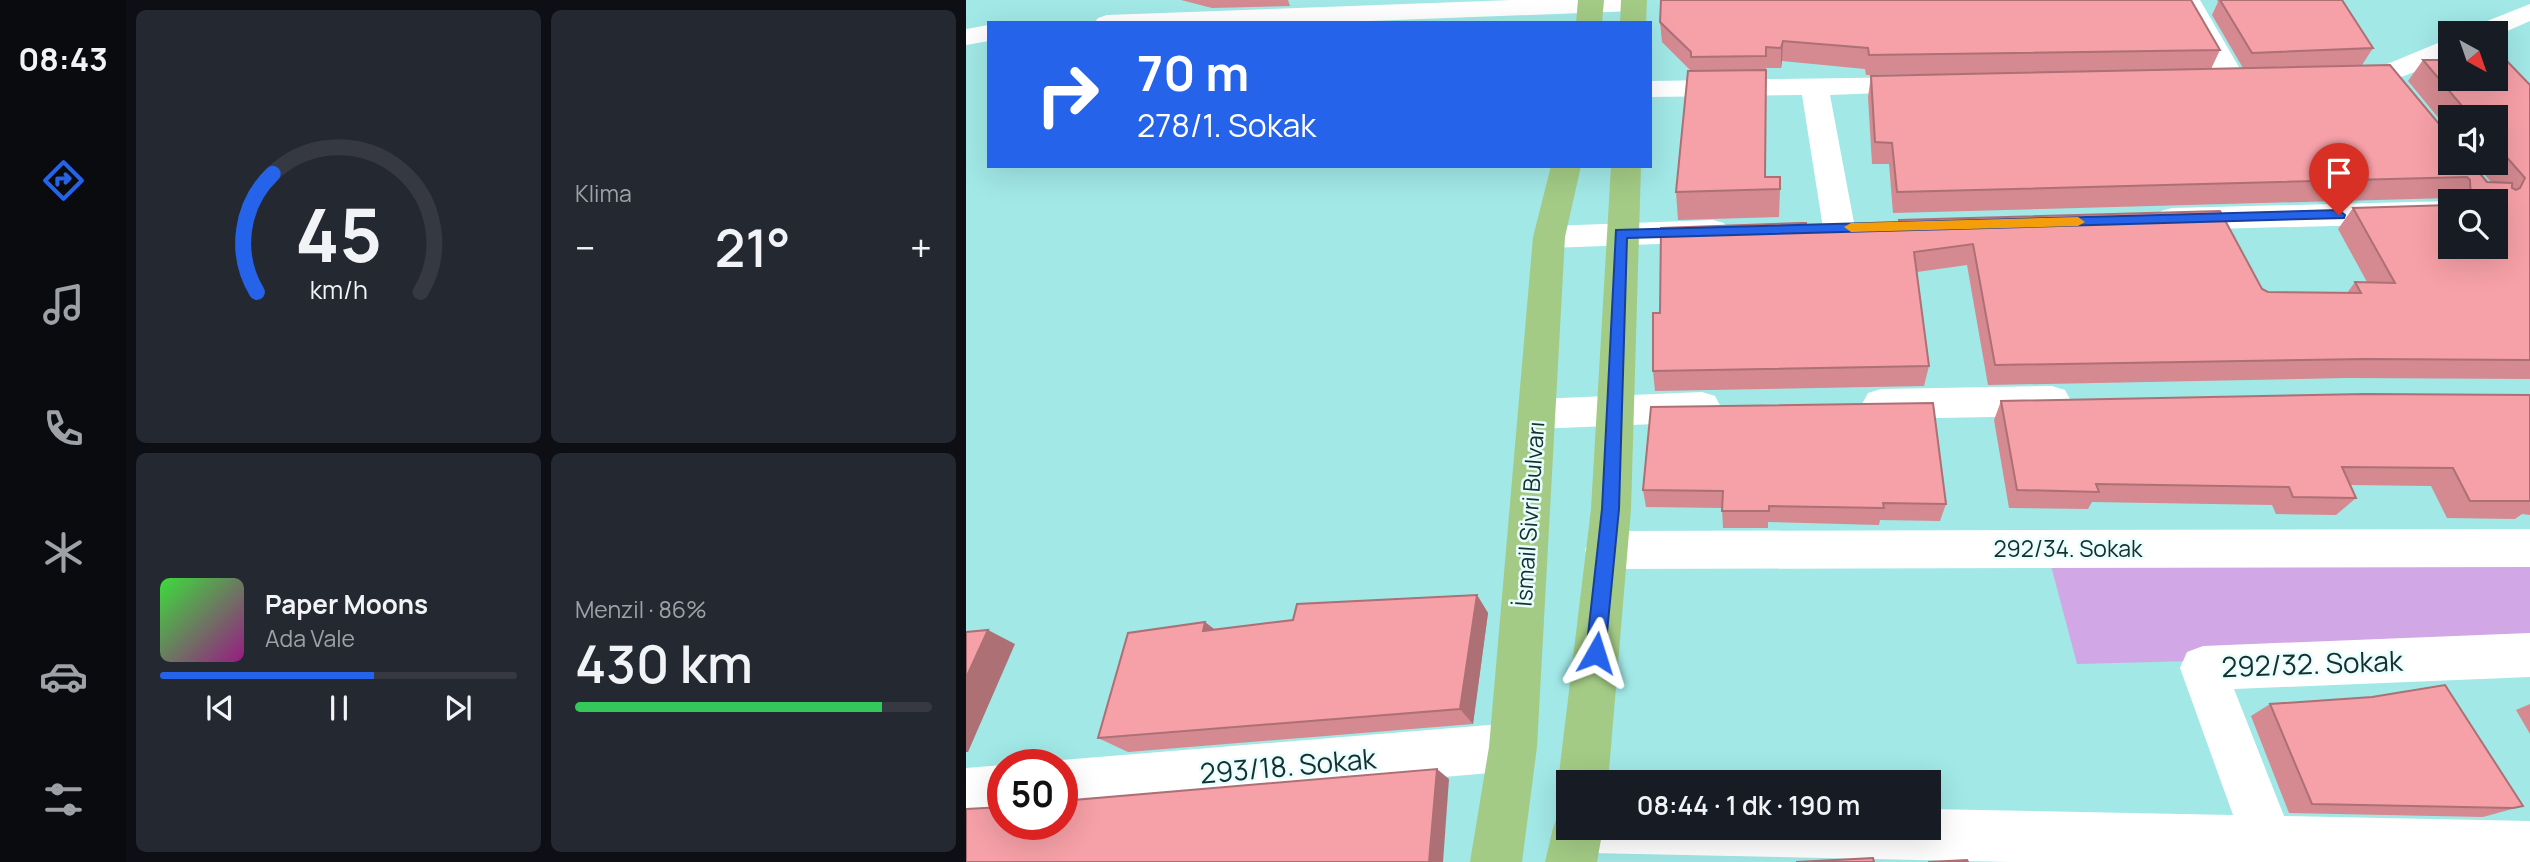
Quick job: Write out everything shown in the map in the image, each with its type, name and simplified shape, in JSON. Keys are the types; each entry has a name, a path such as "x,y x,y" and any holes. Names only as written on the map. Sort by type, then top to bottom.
{"main road":[{"name":"İsmail Sivri Bulvarı","path":"1496,862 1513,747 1549,237 1566,168"},
{"path":"1584,770 1606,550 1626,168"},
{"path":"1571,862 1576,840"}],"street":[{"path":"1161,0 1180,19"},
{"path":"2181,1 2233,81"},
{"path":"1144,21 1634,8"},
{"path":"2508,21 2530,12"},
{"path":"966,37 987,33"},
{"path":"2316,78 2386,74 2438,51"},
{"path":"2205,81 2261,80"},
{"path":"1652,89 1954,85"},
{"path":"1815,87 1839,228"},
{"path":"2144,220 2438,212"},
{"path":"1549,237 1743,230"},
{"path":"1850,405 2085,401"},
{"path":"1537,414 1615,409 1739,407"},
{"name":"292/34. Sokak","path":"1606,550 2530,548"},
{"name":"292/32. Sokak","path":"2268,842 2203,668 2530,655"},
{"name":"293/18. Sokak","path":"1078,784 1513,747"},
{"path":"966,793 987,791"},
{"path":"1941,835 2268,842 2360,853 2530,847"}],"shaded area":[{"path":"2530,552 2530,652 2077,664 2050,562"}],"building":[{"path":"1661,0 2191,0 2220,50 1869,55 1868,48 1783,41 1781,48 1766,47 1766,56 1691,57 1691,52 1660,22"},
{"path":"2220,0 2342,0 2373,48 2252,53"},
{"path":"2423,60 2438,60 2438,78"},
{"path":"2508,62 2530,85 2530,360 2365,359 1995,365 1973,244 1914,252 1929,366 1653,371 1653,313 1660,313 1661,228 1801,223 1806,223 1806,226 1900,223 1899,220 2220,211 2262,289 2268,292 2361,293 2355,282 2395,283 2353,208 2438,205 2438,259 2508,259 2508,189 2470,189 2467,177 1897,192 1892,143 1875,142 1871,76 2390,65 2438,123 2438,175 2481,175 2487,182 2512,183 2512,188 2520,188 2525,178 2508,159 2508,105 2461,105 2449,91 2508,91"},
{"path":"1766,70 1765,177 1780,177 1780,189 1676,192 1688,71"},
{"path":"2365,394 2530,395 2530,501 2470,501 2453,468 2342,467 2356,498 2293,497 2289,487 2096,484 2099,492 2017,490 2001,401"},
{"path":"1933,403 1946,504 1883,503 1884,508 1769,506 1769,511 1722,511 1723,491 1643,490 1651,407"},
{"path":"1477,595 1460,709 1098,738 1128,633 1205,622 1203,631 1293,620 1297,604"},
{"path":"988,630 966,678 966,632"},
{"path":"2445,685 2523,806 2312,804 2270,704 2372,697"},
{"path":"1437,769 1429,862 966,862 966,809 987,808 987,840 1078,840 1078,800"},
{"path":"1873,858 1874,862 1796,862"},
{"path":"1967,860 1968,862 1928,862"}],"slow traffic":[{"path":"1851,227 2078,222"}],"route":[{"path":"1596,653 1611,509 1621,234 2339,215"}]}
